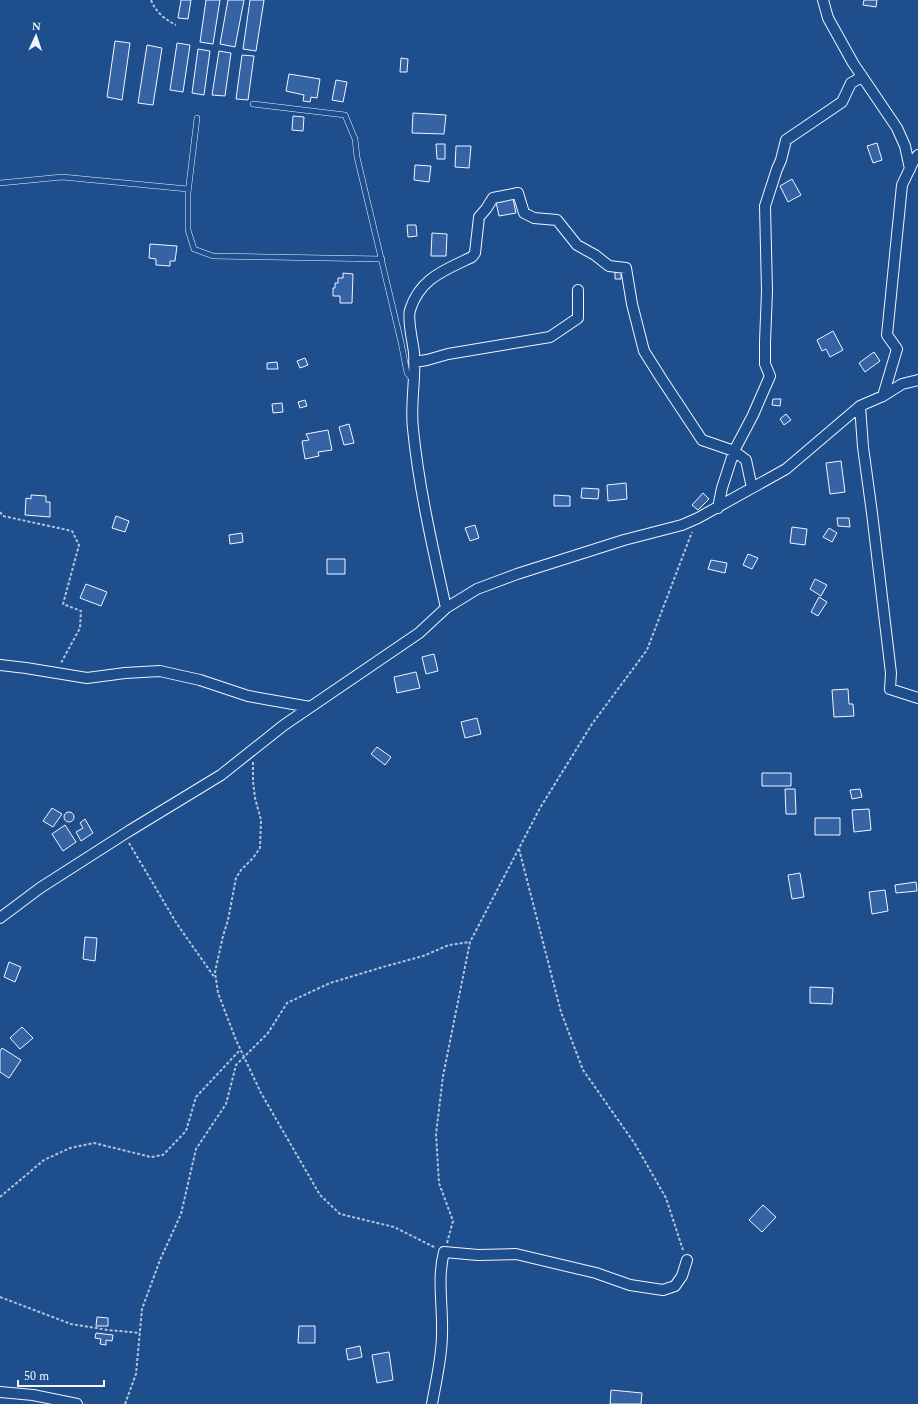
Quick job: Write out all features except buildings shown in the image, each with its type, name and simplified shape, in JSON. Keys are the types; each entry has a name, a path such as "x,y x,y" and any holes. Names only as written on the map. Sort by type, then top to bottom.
{"street":[{"path":"823,0 828,18 853,63 897,128 905,146 910,169"},
{"path":"718,508 722,488 734,451 753,415 770,376 765,364 767,291 765,206 786,140 842,102 851,83 862,76"},
{"path":"883,396 897,349 887,335 902,185 918,156"},
{"path":"446,608 429,532 412,427 414,362 409,312 416,296 423,286 440,272 472,257 475,253 479,216 486,209 493,198 518,193 524,213 534,218 556,220 577,245 595,255 609,266 626,268 632,304 644,351 702,440 734,451 746,460 752,488"},
{"path":"414,362 448,354 550,337 578,318 578,290"},
{"path":"0,918 40,888 124,834 221,775 284,725 419,632 446,608 477,590 517,574 624,540 682,525 698,518 786,469 860,406 883,396 902,384 918,380"},
{"path":"860,406 863,447 891,673 890,689 918,698"},
{"path":"0,665 87,678 125,673 160,671 200,680 248,696 310,707"},
{"path":"432,1404 442,1335 441,1265 444,1252 478,1255 516,1254 596,1273 630,1285 663,1290 675,1286 682,1276 687,1260"},
{"path":"0,1392 45,1397 77,1404"}],"lane":[{"path":"253,104 345,115 355,138 357,157 382,259 407,373 413,380"},
{"path":"197,118 188,189 188,230 194,249 213,256 382,259"},
{"path":"0,183 62,177 188,189"}],"path":[{"path":"150,0 163,18 176,25"},
{"path":"0,512 3,516 72,531 79,545 63,604 81,611 80,628 56,673"},
{"path":"253,749 253,781 255,798 261,820 260,848 236,878 228,920 217,959 215,979 218,993 240,1050 261,1093 320,1195 340,1214 394,1227 444,1252 453,1221 439,1183 436,1134 443,1076 470,942 540,808 592,724 647,650 698,518"},
{"path":"124,834 177,924 215,979"},
{"path":"519,848 561,1012 584,1070 635,1144 666,1198 687,1260"},
{"path":"125,1404 136,1374 142,1309 160,1260 181,1214 196,1149 226,1104 236,1065 268,1033 287,1003 330,983 383,966 423,956 449,945 470,942"},
{"path":"0,1197 44,1160 70,1148 94,1143 151,1157 163,1155 186,1131 196,1097 240,1050"},
{"path":"0,1297 71,1324 140,1333"}]}
